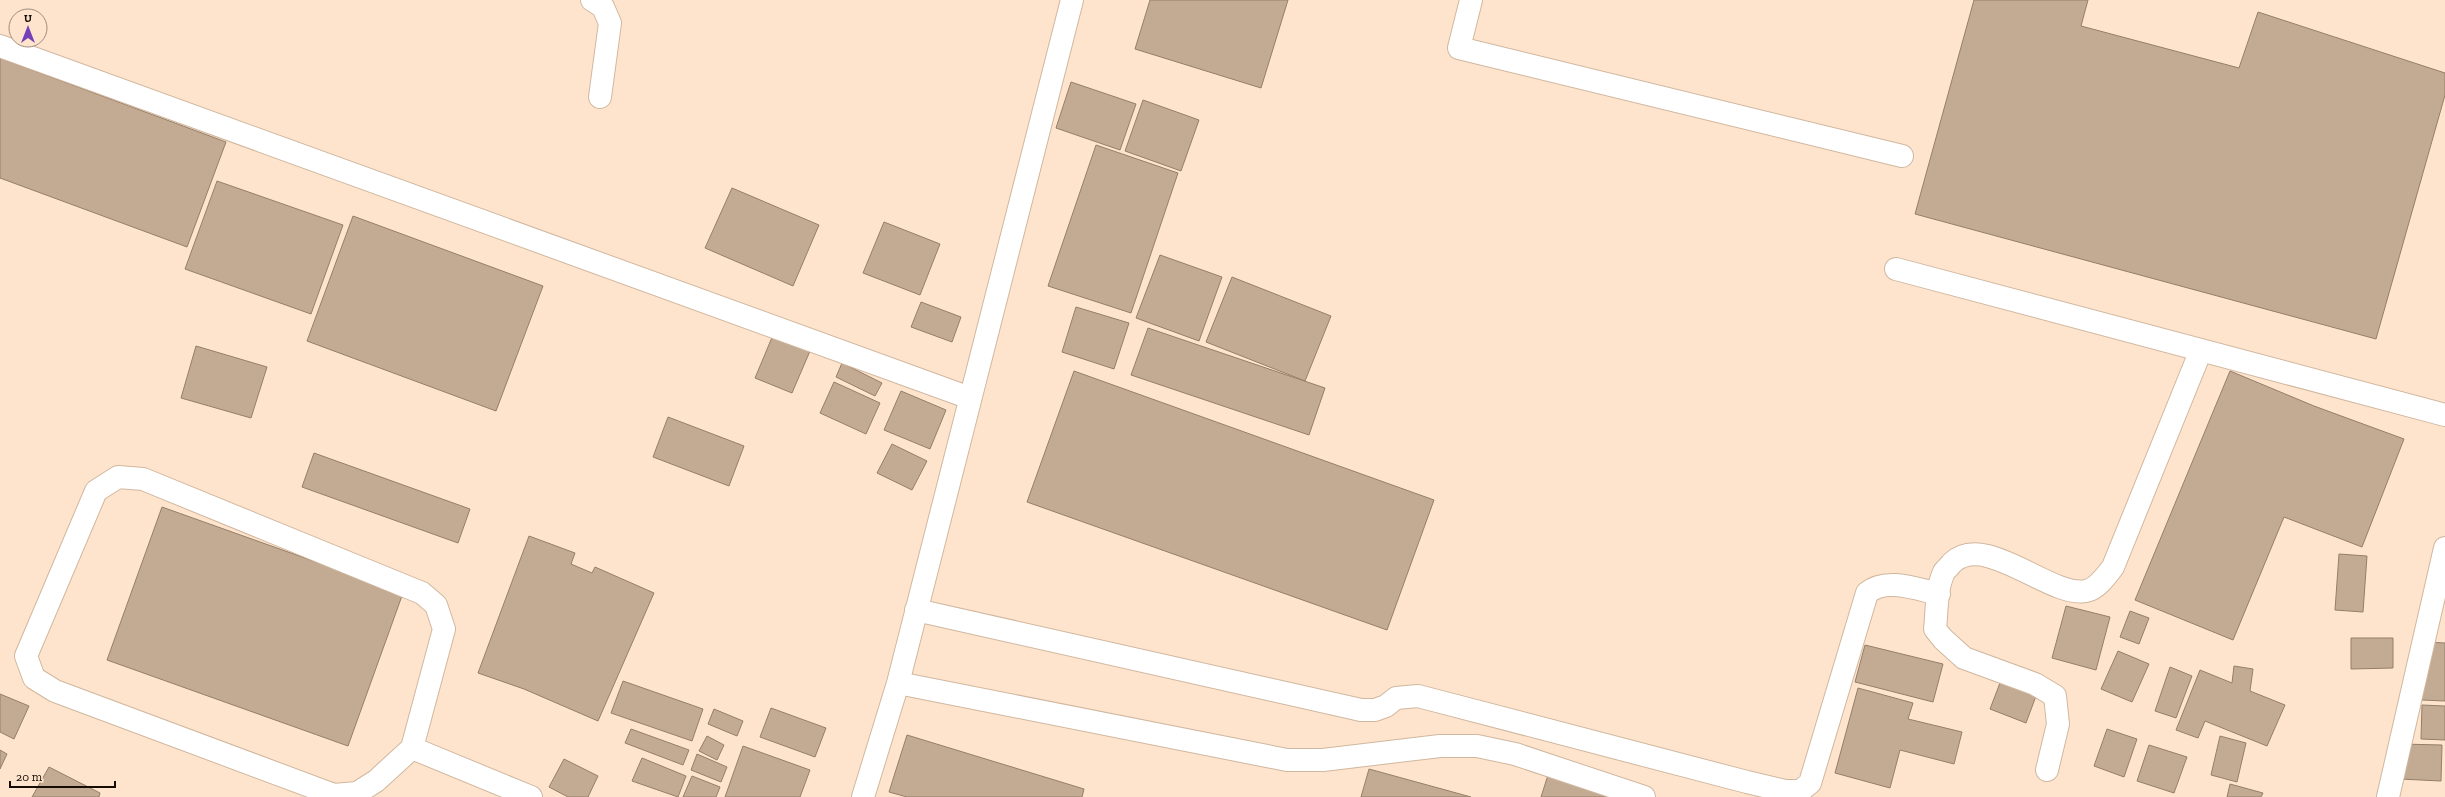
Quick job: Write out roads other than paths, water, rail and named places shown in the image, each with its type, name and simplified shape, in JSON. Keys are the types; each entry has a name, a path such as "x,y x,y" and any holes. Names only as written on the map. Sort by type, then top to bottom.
{"street":[{"path":"592,0 603,7 610,23 600,98"},
{"path":"863,797 898,683 1072,0"},
{"path":"1471,0 1459,48 1902,156"},
{"path":"0,46 970,398"},
{"path":"1896,269 2445,415"},
{"path":"2047,770 2058,724 2055,696 2035,684 1964,658 1943,639 1935,629 1938,594 1944,571 1957,558 1974,553 2005,562 2070,590 2087,591 2106,578 2113,567 2201,350"},
{"path":"118,477 143,479 422,592 436,605 444,629 412,748 376,781 357,793 334,795 54,691 34,678 26,656 96,491 118,477"},
{"path":"2388,797 2445,548"},
{"path":"916,610 1361,710 1375,710 1386,706 1396,698 1418,696 1762,786 1785,791 1800,791 1810,784 1866,593 1874,587 1889,584 1938,594"},
{"path":"898,683 1287,760 1324,760 1440,746 1477,746 1515,754 1644,797"},
{"path":"412,748 531,797"}]}
